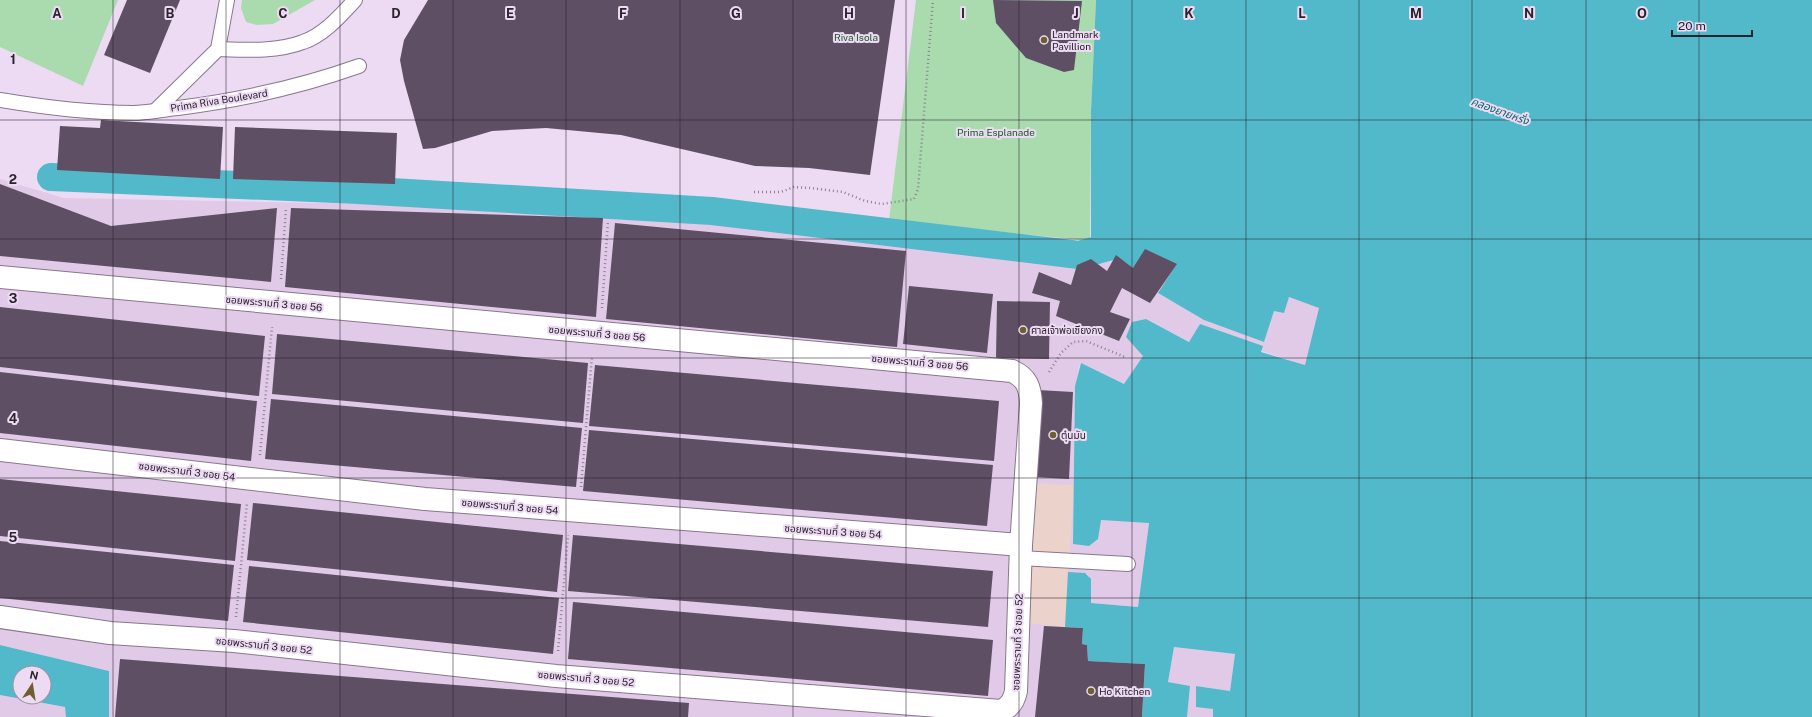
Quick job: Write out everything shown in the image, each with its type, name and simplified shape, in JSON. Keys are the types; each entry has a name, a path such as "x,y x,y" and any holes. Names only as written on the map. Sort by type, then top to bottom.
{"street":[{"name":"ซอยพระรามที่ 3 ซอย 56","path":"0,278 1012,371 1024,378 1030,390"},
{"path":"1020,551 1030,390"},
{"name":"ซอยพระรามที่ 3 ซอย 54","path":"0,450 425,499 1020,551"},
{"name":"ซอยพระรามที่ 3 ซอย 52","path":"0,617 110,633 234,641 556,676 1001,711 1011,704 1015,698 1016,691 1020,551"}],"lane":[{"path":"155,110 218,49 227,0"},
{"path":"218,49 281,48 304,42 322,32 355,0"},
{"name":"Prima Riva Boulevard","path":"0,100 101,112 135,113 258,96 319,80 359,66"},
{"path":"1020,551 1128,564"}],"path":[{"path":"754,192 781,192 794,187 843,192 864,202 882,204 914,199 918,188 934,0"},
{"path":"234,641 276,303 286,208"},
{"path":"556,676 574,511 597,333 608,222"},
{"path":"1030,390 1051,371 1061,353 1073,342 1086,341 1125,357"}],"shaded area":[{"path":"0,179 64,198 518,207 721,223 1076,265 1110,251 1145,249 1177,264 1158,293 1204,320 1264,342 1274,311 1289,297 1320,308 1305,365 1261,351 1262,347 1200,325 1190,342 1146,319 1143,356 1124,384 1080,363 1075,386 1073,544 1100,520 1149,522 1138,607 1091,603 1066,627 1083,628 1082,644 1145,664 1142,717 109,717 109,671 0,645"},
{"path":"1032,483 1074,485 1065,627 1026,623"},
{"path":"1174,647 1235,654 1230,691 1196,686 1214,709 1213,717 1187,717 1190,686 1168,682"},
{"path":"0,695 12,697 12,705 52,704 66,707 66,717 0,717"}],"green space":[{"path":"0,0 118,0 83,86 0,47"},
{"path":"242,0 315,0 273,24 257,25 246,22 241,8"},
{"name":"Prima Esplanade","path":"916,0 1096,0 1091,111 1090,241 889,220"}],"water":[{"name":"คลองยายหรั่ง","path":"1096,0 1812,0 1812,717 1213,717 1213,709 1196,707 1196,686 1230,691 1235,654 1174,647 1168,682 1190,686 1187,717 1142,717 1145,664 1088,661 1087,645 1082,644 1083,628 1065,627 1068,572 1085,573 1091,579 1091,603 1138,607 1149,523 1101,520 1098,539 1089,546 1073,544 1075,386 1081,363 1124,384 1143,356 1126,337 1132,322 1146,319 1189,342 1200,324 1263,346 1261,352 1305,365 1319,308 1289,297 1284,313 1274,311 1264,342 1204,320 1158,293 1176,265 1133,268 1110,251 1091,259 1091,111"},
{"path":"0,645 109,671 109,717 66,717 65,707 52,705 52,665 12,665 12,697 0,695"}],"building":[{"path":"127,0 180,0 150,73 104,55"},
{"path":"428,0 895,0 870,175 809,168 755,166 621,135 546,128 492,131 435,148 423,149 404,81 400,60 404,40"},
{"name":"Landmark Pavillion","path":"993,0 1082,1 1074,70 1064,72 1026,58 996,23"},
{"path":"101,120 223,127 220,179 57,170 60,126 100,128"},
{"path":"235,127 397,133 395,184 233,179"},
{"path":"0,184 111,226 277,208 271,282 0,256"},
{"path":"291,208 603,218 596,317 285,287"},
{"path":"615,223 906,251 897,347 606,319"},
{"path":"1145,249 1177,264 1150,303 1122,288 1110,312 1130,319 1119,341 1056,316 1060,301 1032,293 1039,272 1071,285 1077,265 1091,259 1107,271 1116,255 1133,268"},
{"path":"909,286 993,294 987,353 903,344"},
{"name":"ศาลเจ้าพ่อเซียงกง","path":"997,301 1050,302 1049,359 996,358"},
{"path":"0,307 265,336 259,396 0,367"},
{"path":"277,334 588,363 583,423 272,394"},
{"path":"595,365 999,401 994,461 589,426"},
{"path":"0,372 257,401 251,461 0,433"},
{"name":"ตุ๋นมัน","path":"1038,390 1073,392 1069,479 1033,477"},
{"path":"271,399 582,428 576,487 265,459"},
{"path":"589,430 993,465 987,526 583,491"},
{"path":"0,479 241,504 235,561 0,536"},
{"path":"253,503 563,535 557,592 247,560"},
{"path":"573,535 993,571 988,627 568,591"},
{"path":"0,541 234,565 228,621 0,598"},
{"path":"249,566 559,598 553,654 243,622"},
{"path":"573,602 993,640 988,696 568,659"},
{"name":"Ho Kitchen","path":"1044,626 1083,628 1082,644 1087,645 1088,661 1145,664 1142,717 1035,717"},
{"path":"120,659 689,703 688,717 115,717"}],"waterway":[{"path":"51,177 358,190 712,211 1079,255 1126,242"}],"place":[{"name":"Landmark Pavillion","path":"1044,40"},
{"name":"ศาลเจ้าพ่อเซียงกง","path":"1023,330"},
{"name":"ตุ๋นมัน","path":"1053,435"},
{"name":"Ho Kitchen","path":"1091,691"}],"park label":[{"name":"Riva Isola","path":"856,37"}]}
